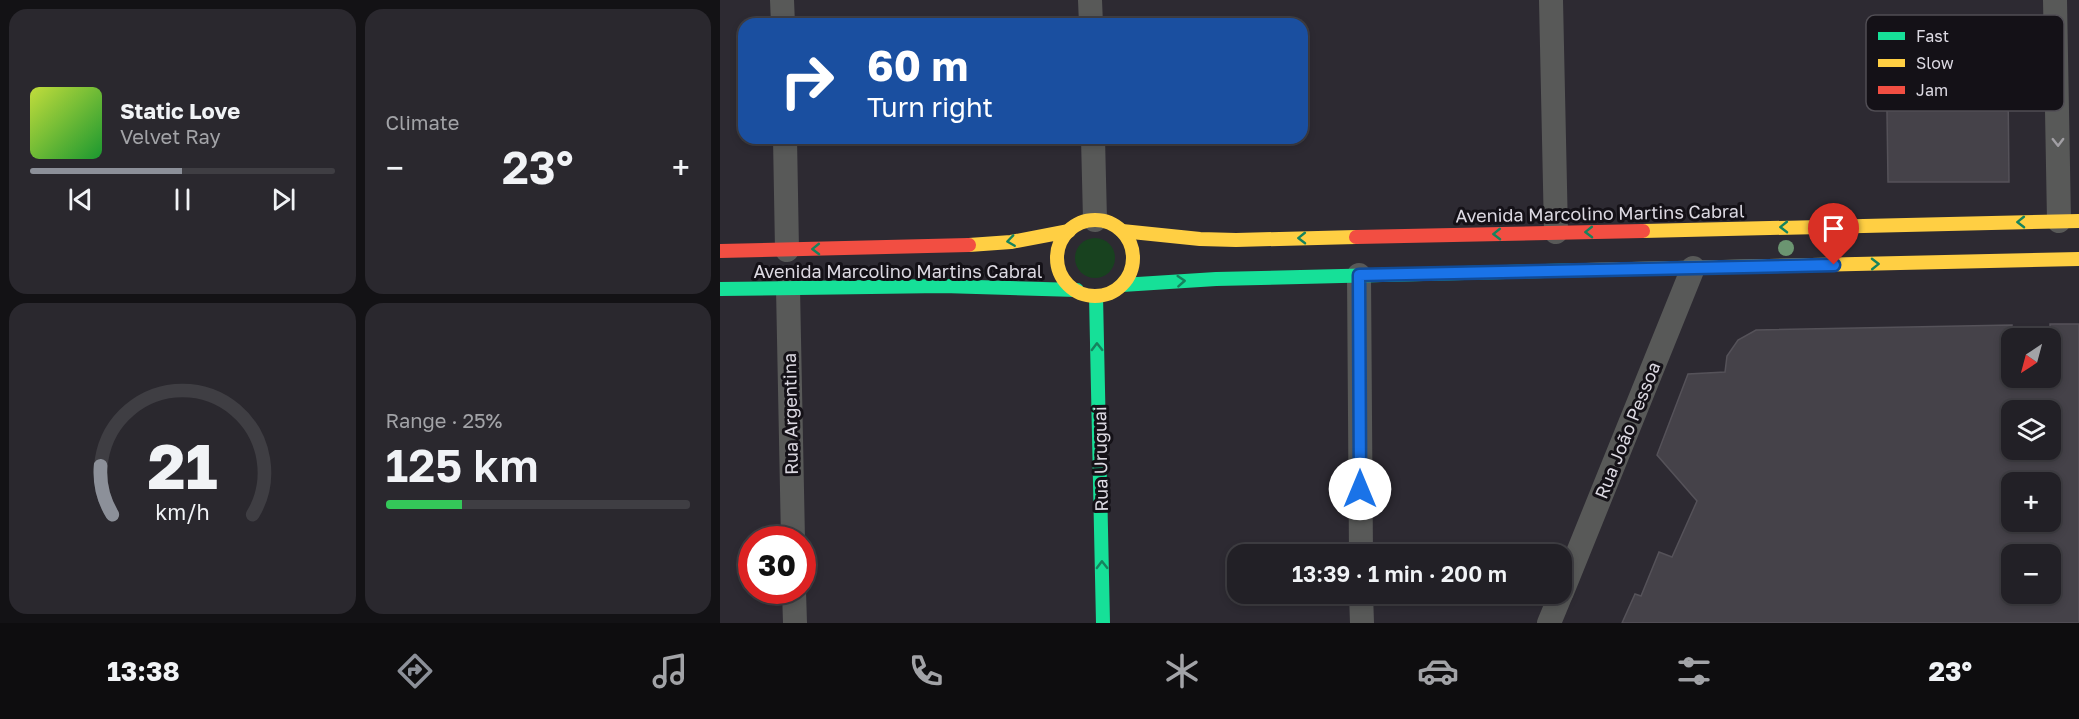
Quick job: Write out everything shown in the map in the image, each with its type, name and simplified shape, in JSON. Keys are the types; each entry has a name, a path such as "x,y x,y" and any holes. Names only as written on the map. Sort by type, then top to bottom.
{"main road":[{"path":"1095,220 1114,225 1122,231 1133,252 1133,264 1122,285 1096,296 1077,290 1068,283 1061,274 1058,263 1058,251 1069,231 1076,225 1095,220"},
{"name":"Avenida Marcolino Martins Cabral","path":"1122,231 1227,240 1553,238 2069,221"},
{"name":"Avenida Marcolino Martins Cabral","path":"720,251 976,245 1011,242 1069,231"},
{"path":"1480,272 1496,257"},
{"path":"1122,285 1216,279 1359,275 2079,259"},
{"name":"Avenida Marcolino Martins Cabral","path":"720,289 955,285 1077,290"},
{"name":"Rua Uruguai","path":"1096,296 1103,623"}],"street":[{"path":"782,0 783,18"},
{"path":"1090,0 1091,18"},
{"path":"1551,0 1553,238"},
{"path":"2055,0 2056,15"},
{"path":"2063,111 2069,221"},
{"path":"785,144 787,250"},
{"path":"1093,144 1095,220"},
{"name":"Rua João Pessoa","path":"1572,566 1693,268"},
{"path":"1359,275 1361,544"},
{"name":"Rua Argentina","path":"788,288 793,526"},
{"path":"794,604 795,623"},
{"path":"1361,604 1362,623"},
{"name":"Rua João Pessoa","path":"1549,623 1557,604"}],"green space":[{"path":"1095,238 1103,239 1109,244 1114,250 1114,266 1109,272 1103,277 1095,278 1087,277 1081,272 1076,266 1075,258 1076,250 1081,244 1087,239"}],"building":[{"path":"1887,111 2008,111 2009,182 1888,182"},
{"path":"2050,324 2079,324 2079,623 1622,623 1635,594 1641,596 1659,552 1672,557 1697,501 1657,455 1688,374 1725,372 1727,356 1738,340 1756,330 2012,325 2012,328 2001,328 2001,388 2061,388 2061,328 2050,328"}],"traffic: fast":[{"path":"1122,285 1216,279 1586,270"},
{"path":"720,289 943,286 1077,290"},
{"path":"1096,296 1103,623"}],"traffic: slow":[{"path":"1095,220 1109,223 1122,231 1130,244 1133,258 1130,272 1122,285 1109,293 1095,296 1081,293 1068,285 1060,272 1057,258 1060,244 1068,231 1081,223 1095,220"},
{"path":"1643,231 2079,221"},
{"path":"969,245 1011,242 1069,231"},
{"path":"1122,231 1200,239 1236,240 1356,237"},
{"path":"1586,270 2079,259"}],"traffic: jam":[{"path":"1356,237 1643,231"},
{"path":"720,251 969,245"}],"route":[{"path":"1360,489 1359,275 1834,265"}]}
